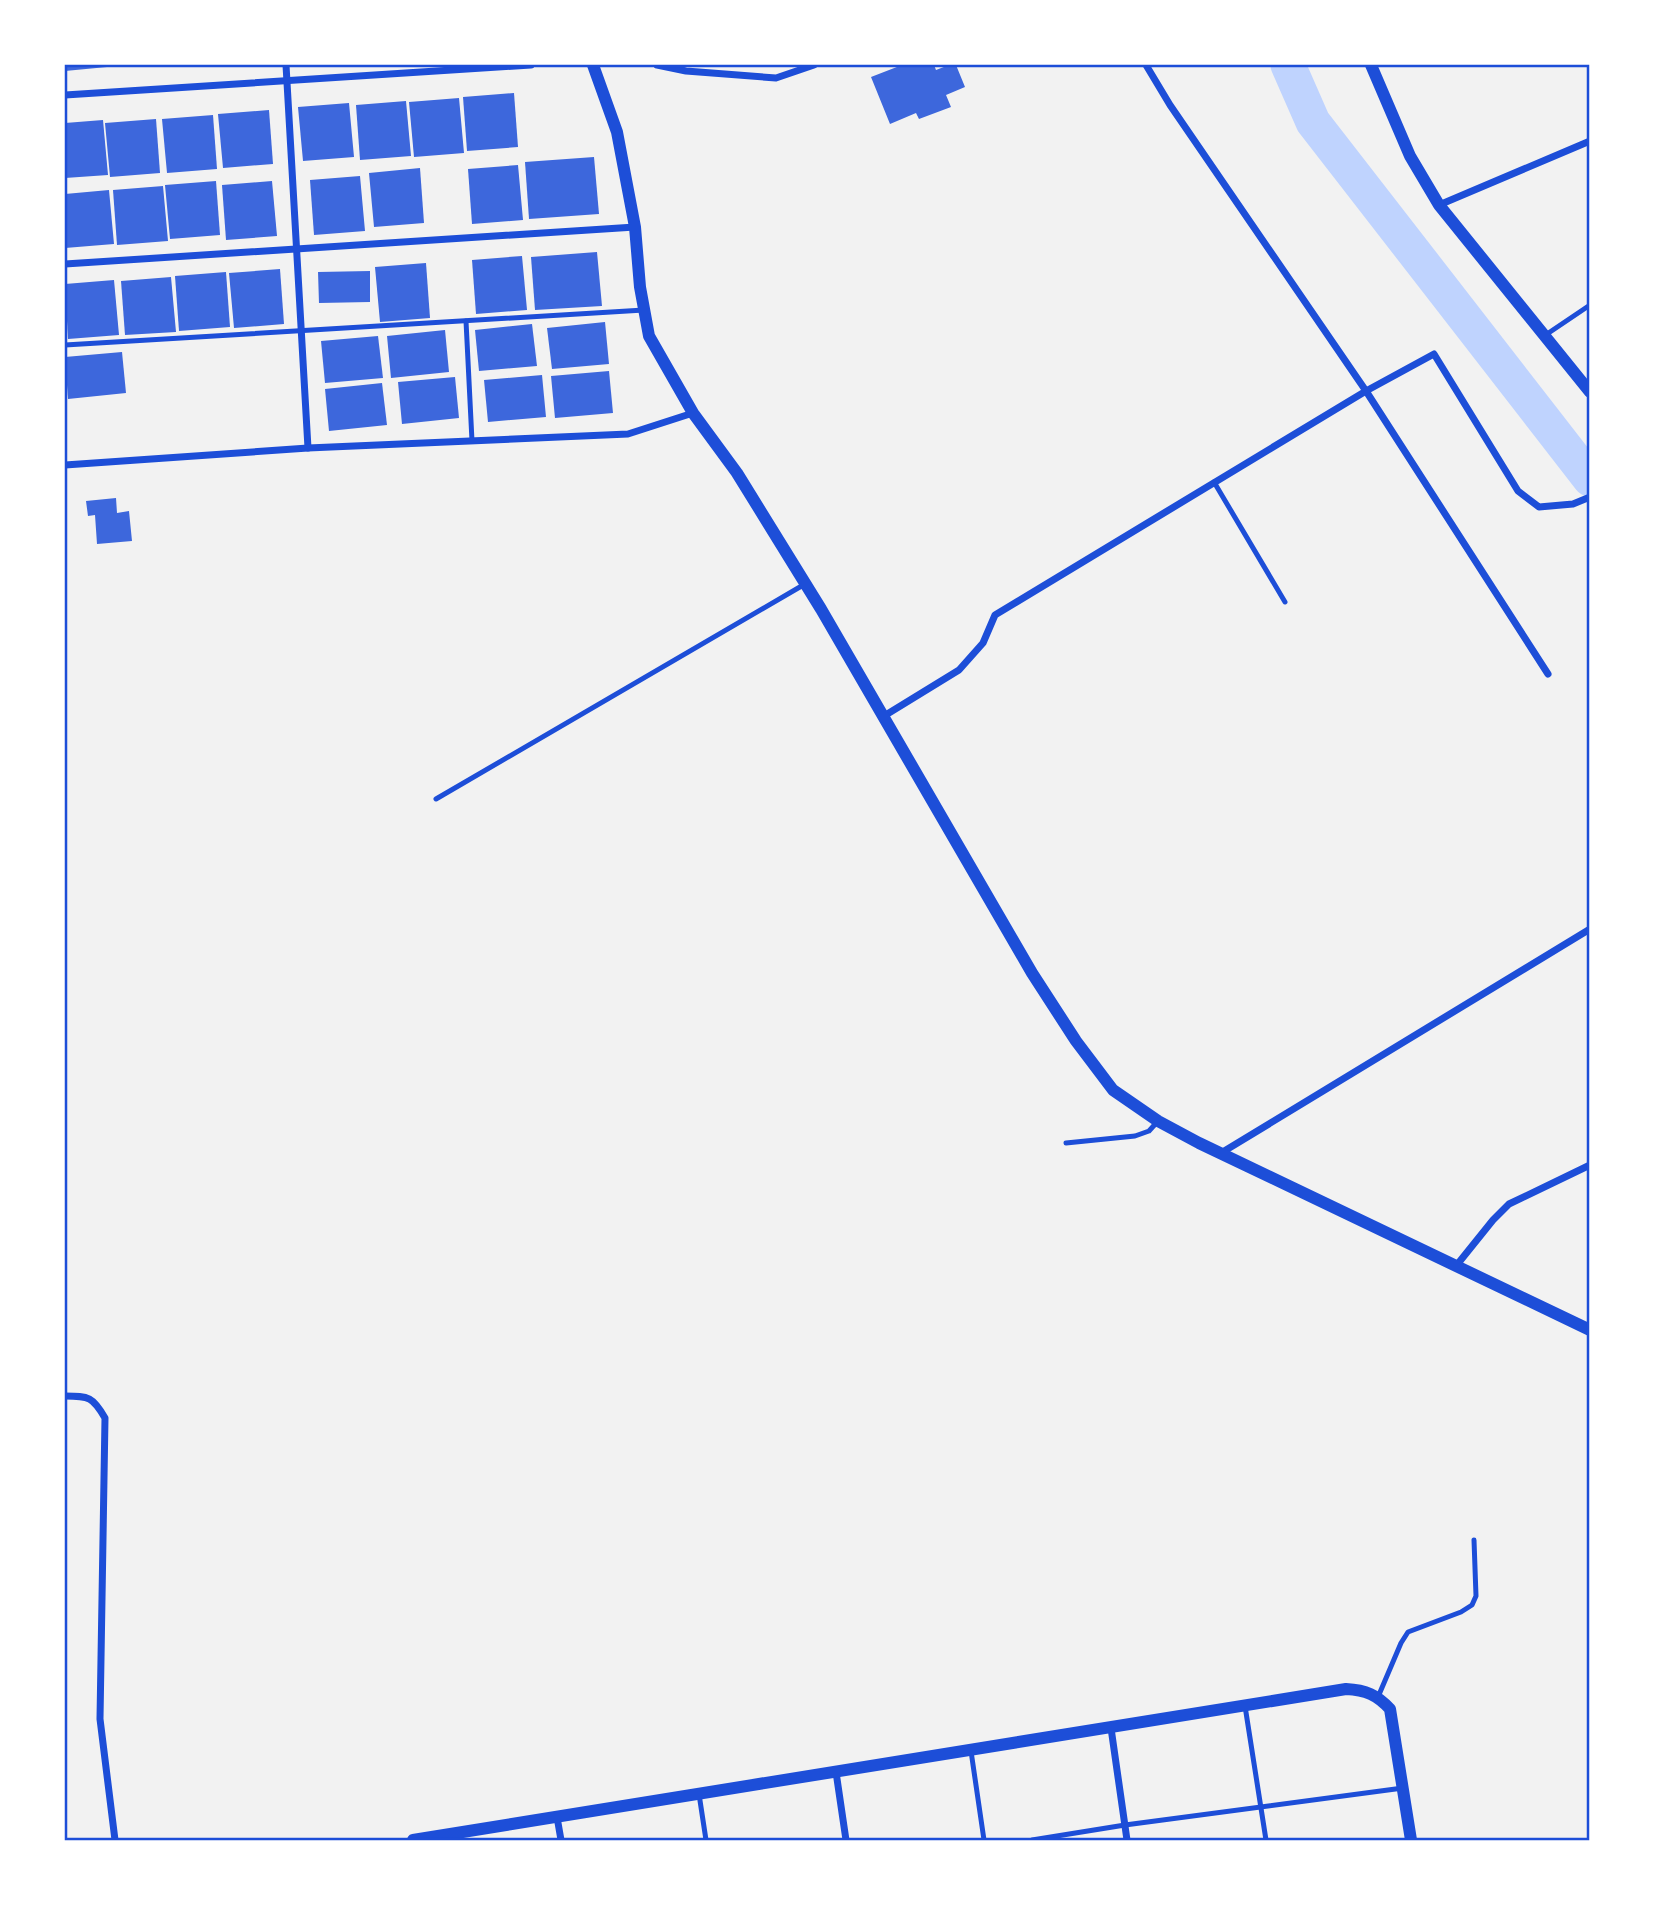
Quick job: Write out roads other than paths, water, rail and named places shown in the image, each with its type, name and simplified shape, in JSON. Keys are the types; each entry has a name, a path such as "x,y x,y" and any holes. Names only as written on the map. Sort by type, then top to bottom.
{"street":[{"path":"286,65 308,448"},
{"path":"65,94 531,65"},
{"path":"593,65 617,132 635,227 649,337 693,413 737,473 806,584 1032,973 1076,1041 1113,1090 1158,1121 1220,1153 1590,1331"},
{"path":"657,65 686,71 776,78 814,65"},
{"path":"1146,65 1170,105 1366,391 1548,674"},
{"path":"1371,65 1409,156 1439,205 1590,392"},
{"path":"1439,205 1590,141"},
{"path":"65,264 635,227"},
{"path":"884,716 959,670 983,643 995,615 1366,391 1434,354 1518,491 1539,507 1573,504 1590,497"},
{"path":"65,465 308,448 628,434 693,413"},
{"path":"1220,1153 1590,929"},
{"path":"1456,1266 1493,1220 1510,1204 1590,1165"},
{"path":"65,1396 86,1396 97,1404 105,1418 100,1719 115,1840"},
{"path":"413,1840 1346,1689 1362,1690 1378,1697 1390,1709 1411,1840"},
{"path":"1111,1728 1127,1840"},
{"path":"836,1772 846,1840"},
{"path":"557,1817 561,1840"}],"lane":[{"path":"1544,336 1590,304"},
{"path":"65,345 644,310"},
{"path":"466,321 472,441"},
{"path":"1214,482 1285,602"},
{"path":"436,799 806,584"},
{"path":"1066,1143 1135,1136 1149,1131 1158,1121"},
{"path":"1378,1697 1408,1632 1461,1612 1472,1605 1476,1596 1474,1540"},
{"path":"1245,1706 1266,1840"},
{"path":"971,1751 984,1840"},
{"path":"1032,1840 1403,1788"},
{"path":"699,1794 706,1840"}],"waterway":[{"path":"1288,65 1313,122 1590,479"}]}
